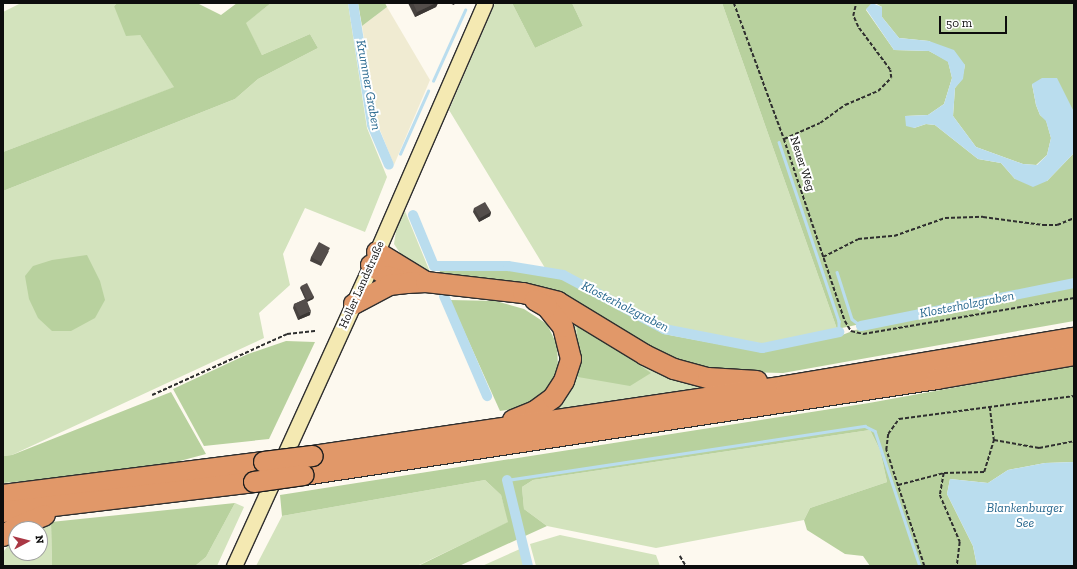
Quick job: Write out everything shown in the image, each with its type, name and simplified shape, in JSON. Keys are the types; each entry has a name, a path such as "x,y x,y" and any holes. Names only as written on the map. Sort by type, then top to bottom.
{"highway":[{"path":"374,258 387,276 417,282 523,293 558,302 645,355 674,369 708,378 786,386"},
{"path":"354,304 390,285 417,282"},
{"path":"498,430 535,411 553,398 564,381 571,358 570,347 563,327 547,307 523,293"},
{"path":"3,495 313,456 498,430 786,386 1074,338"},
{"path":"3,512 304,475 898,385 1074,355"},
{"path":"3,536 16,526 42,517 60,506"}],"main road":[{"name":"Holler Landstraße","path":"234,566 354,304 485,3"}],"path":[{"name":"Neuer Weg","path":"734,3 784,139 845,321 851,331 863,334 1074,298"},
{"path":"784,139 820,123 845,105 878,91 891,78 890,70 858,27 853,16 856,3"},
{"path":"823,257 858,239 894,236 945,218 983,217 1050,225 1074,218"},
{"path":"152,395 287,334 318,331"},
{"path":"924,566 886,450 888,434 899,419 1074,396"},
{"path":"897,485 944,473 984,472 994,440 990,407"},
{"path":"994,440 1039,448 1074,441"},
{"path":"944,473 940,495 960,542 957,566"},
{"path":"680,556 686,566"}],"shaded area":[{"path":"387,7 430,80 394,165 378,125 362,26"}],"green space":[{"path":"21,3 117,3 114,6 140,35 175,87 3,152 3,12"},
{"path":"117,3 197,3 221,15 237,3 271,3 246,23 262,55 310,34 318,48 258,79 235,99 3,191 3,152 174,87 140,35 126,36 114,6"},
{"path":"271,3 348,3 367,128 387,177 365,232 305,208 283,254 290,285 259,313 264,338 12,455 3,456 3,191 235,99 258,79 318,48 310,34 262,55 245,23"},
{"path":"358,3 385,3 387,7 362,26"},
{"path":"495,3 512,3 535,48 583,26 572,3 722,3 837,329 764,344 665,326 567,272 545,268 449,110"},
{"path":"512,3 572,3 583,26 535,48"},
{"path":"722,3 872,3 866,10 894,50 929,51 948,61 952,78 944,104 928,115 905,116 914,128 926,124 935,125 978,159 1001,163 1015,179 1047,181 1074,153 1074,279 837,329"},
{"path":"875,3 1074,3 1074,112 1069,105 1032,84 1036,105 1040,115 1046,120 1051,138 1047,155 1036,165 1023,164 976,147 953,116 955,88 962,79 965,65 929,41 899,38 882,17 882,7"},
{"path":"405,211 430,272 402,256 394,244 397,225"},
{"path":"87,255 100,281 105,300 95,318 71,331 52,331 38,318 29,299 25,276 33,266 52,260"},
{"path":"439,268 507,269 563,279 664,334 761,352 837,337 855,330 1074,286 1074,321 783,373 732,372 688,364 661,354 634,339 441,276"},
{"path":"450,300 496,301 524,309 547,324 557,345 558,367 552,384 540,396 519,408 500,411"},
{"path":"555,308 730,386 544,413 566,390"},
{"path":"577,322 651,373 630,386 578,377"},
{"path":"286,341 315,342 269,439 204,446 173,389 248,354"},
{"path":"1074,366 1074,462 1045,463 1008,470 988,483 950,479 947,494 973,546 977,566 870,566 863,556 845,554 807,530 804,520 810,508 887,482 880,450 870,430 533,480 522,487 524,509 547,526 459,566 418,566 508,522 501,495 485,480 282,516 280,495 869,403"},
{"path":"171,392 206,454 142,471 3,483 3,456 12,455"},
{"path":"870,430 880,450 887,482 810,508 804,520 656,548 547,526 524,509 522,487 533,480"},
{"path":"485,480 501,495 509,522 417,566 256,566 282,516"},
{"path":"235,503 244,507 217,566 195,566 206,557"},
{"path":"235,503 206,557 195,566 52,566 51,522"},
{"path":"51,522 52,566 3,566 3,552 8,546 8,561 48,561 48,523"},
{"path":"560,535 656,555 660,566 536,566 530,544"},
{"path":"520,549 524,566 482,566"}],"water":[{"path":"872,3 882,7 882,17 899,38 929,41 954,50 965,65 963,79 955,88 953,116 976,147 1023,164 1037,165 1047,155 1051,138 1046,121 1040,115 1036,105 1032,84 1042,78 1057,78 1074,112 1074,153 1047,181 1033,187 1015,179 1001,163 978,159 935,125 926,124 914,128 906,126 905,116 928,115 944,104 952,78 948,62 929,51 894,50 866,9"},
{"name":"Blankenburger See","path":"1074,462 1074,566 977,566 973,546 947,494 950,479 988,483 1008,470 1045,463"}],"building":[{"path":"413,3 436,3 417,12"},
{"path":"485,202 491,212 480,218 474,208"},
{"path":"319,242 330,248 322,263 311,257"},
{"path":"307,283 314,297 307,300 301,286"},
{"path":"306,299 311,311 300,316 294,304"}],"waterway":[{"name":"Krummer Graben","path":"353,3 372,125 389,165"},
{"path":"433,81 465,10"},
{"path":"400,154 428,91"},
{"path":"779,142 839,321 839,332"},
{"name":"Klosterholzgraben","path":"413,215 434,266 508,266 563,275 664,329 762,348 839,332"},
{"path":"837,272 852,319 861,326"},
{"name":"Klosterholzgraben","path":"861,326 1074,283"},
{"name":"Krummer Graben","path":"444,296 487,396"},
{"path":"507,480 865,426 875,431 920,566"},
{"name":"Krummer Graben","path":"507,480 528,566"}]}
